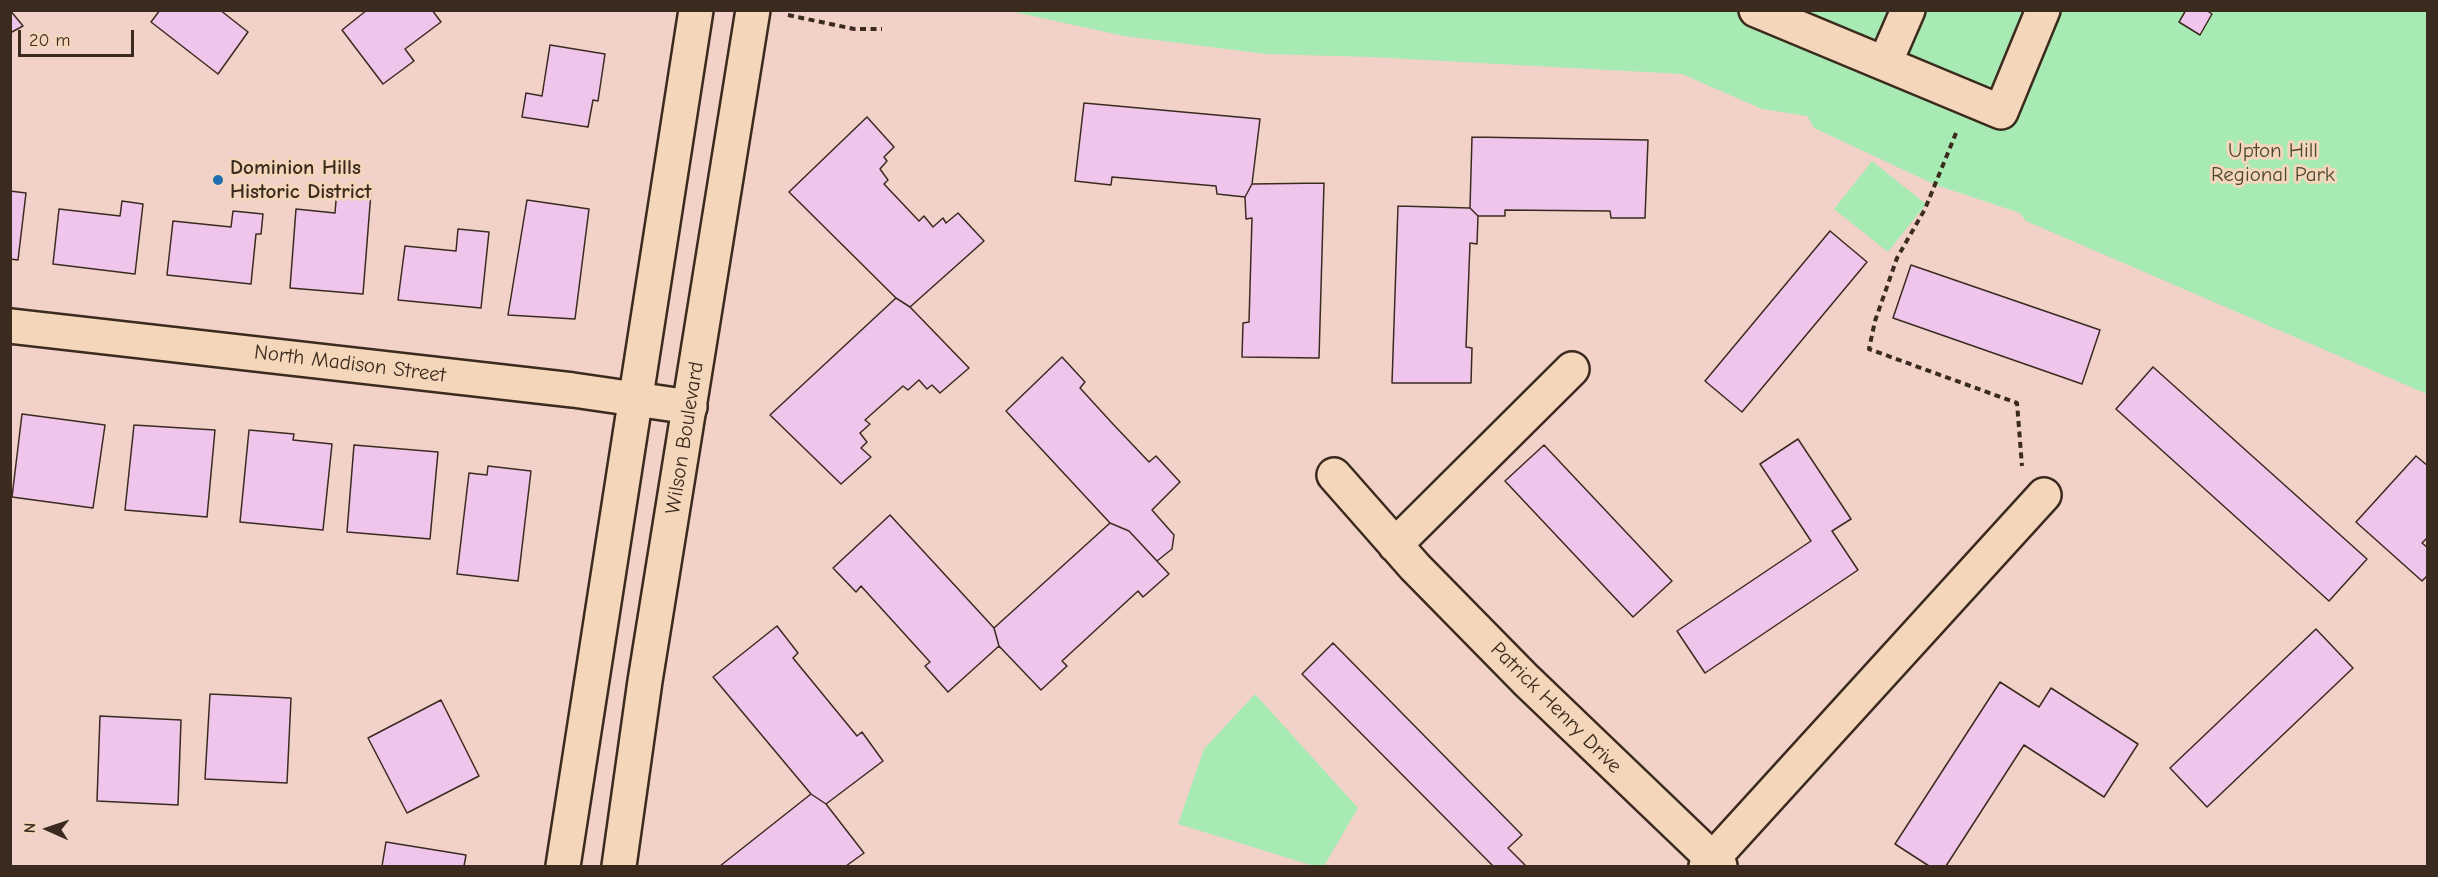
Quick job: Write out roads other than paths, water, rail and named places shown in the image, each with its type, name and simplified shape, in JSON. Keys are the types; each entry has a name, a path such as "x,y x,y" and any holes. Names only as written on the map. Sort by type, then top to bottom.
{"main road":[{"path":"563,867 696,10"},
{"name":"Wilson Boulevard","path":"619,867 645,681 753,10"},
{"path":"1756,10 2001,112 2043,10"},
{"path":"1885,63 1908,10"},
{"name":"North Madison Street","path":"10,326 634,398 690,407"},
{"path":"1395,545 1572,369"},
{"name":"Patrick Henry Drive","path":"1334,475 1395,545 1534,688 1713,864"},
{"path":"1713,864 2044,495"}],"place":[{"name":"Dominion Hills Historic District","path":"218,180"}],"park label":[{"name":"Upton Hill Regional Park","path":"2273,163"}]}
